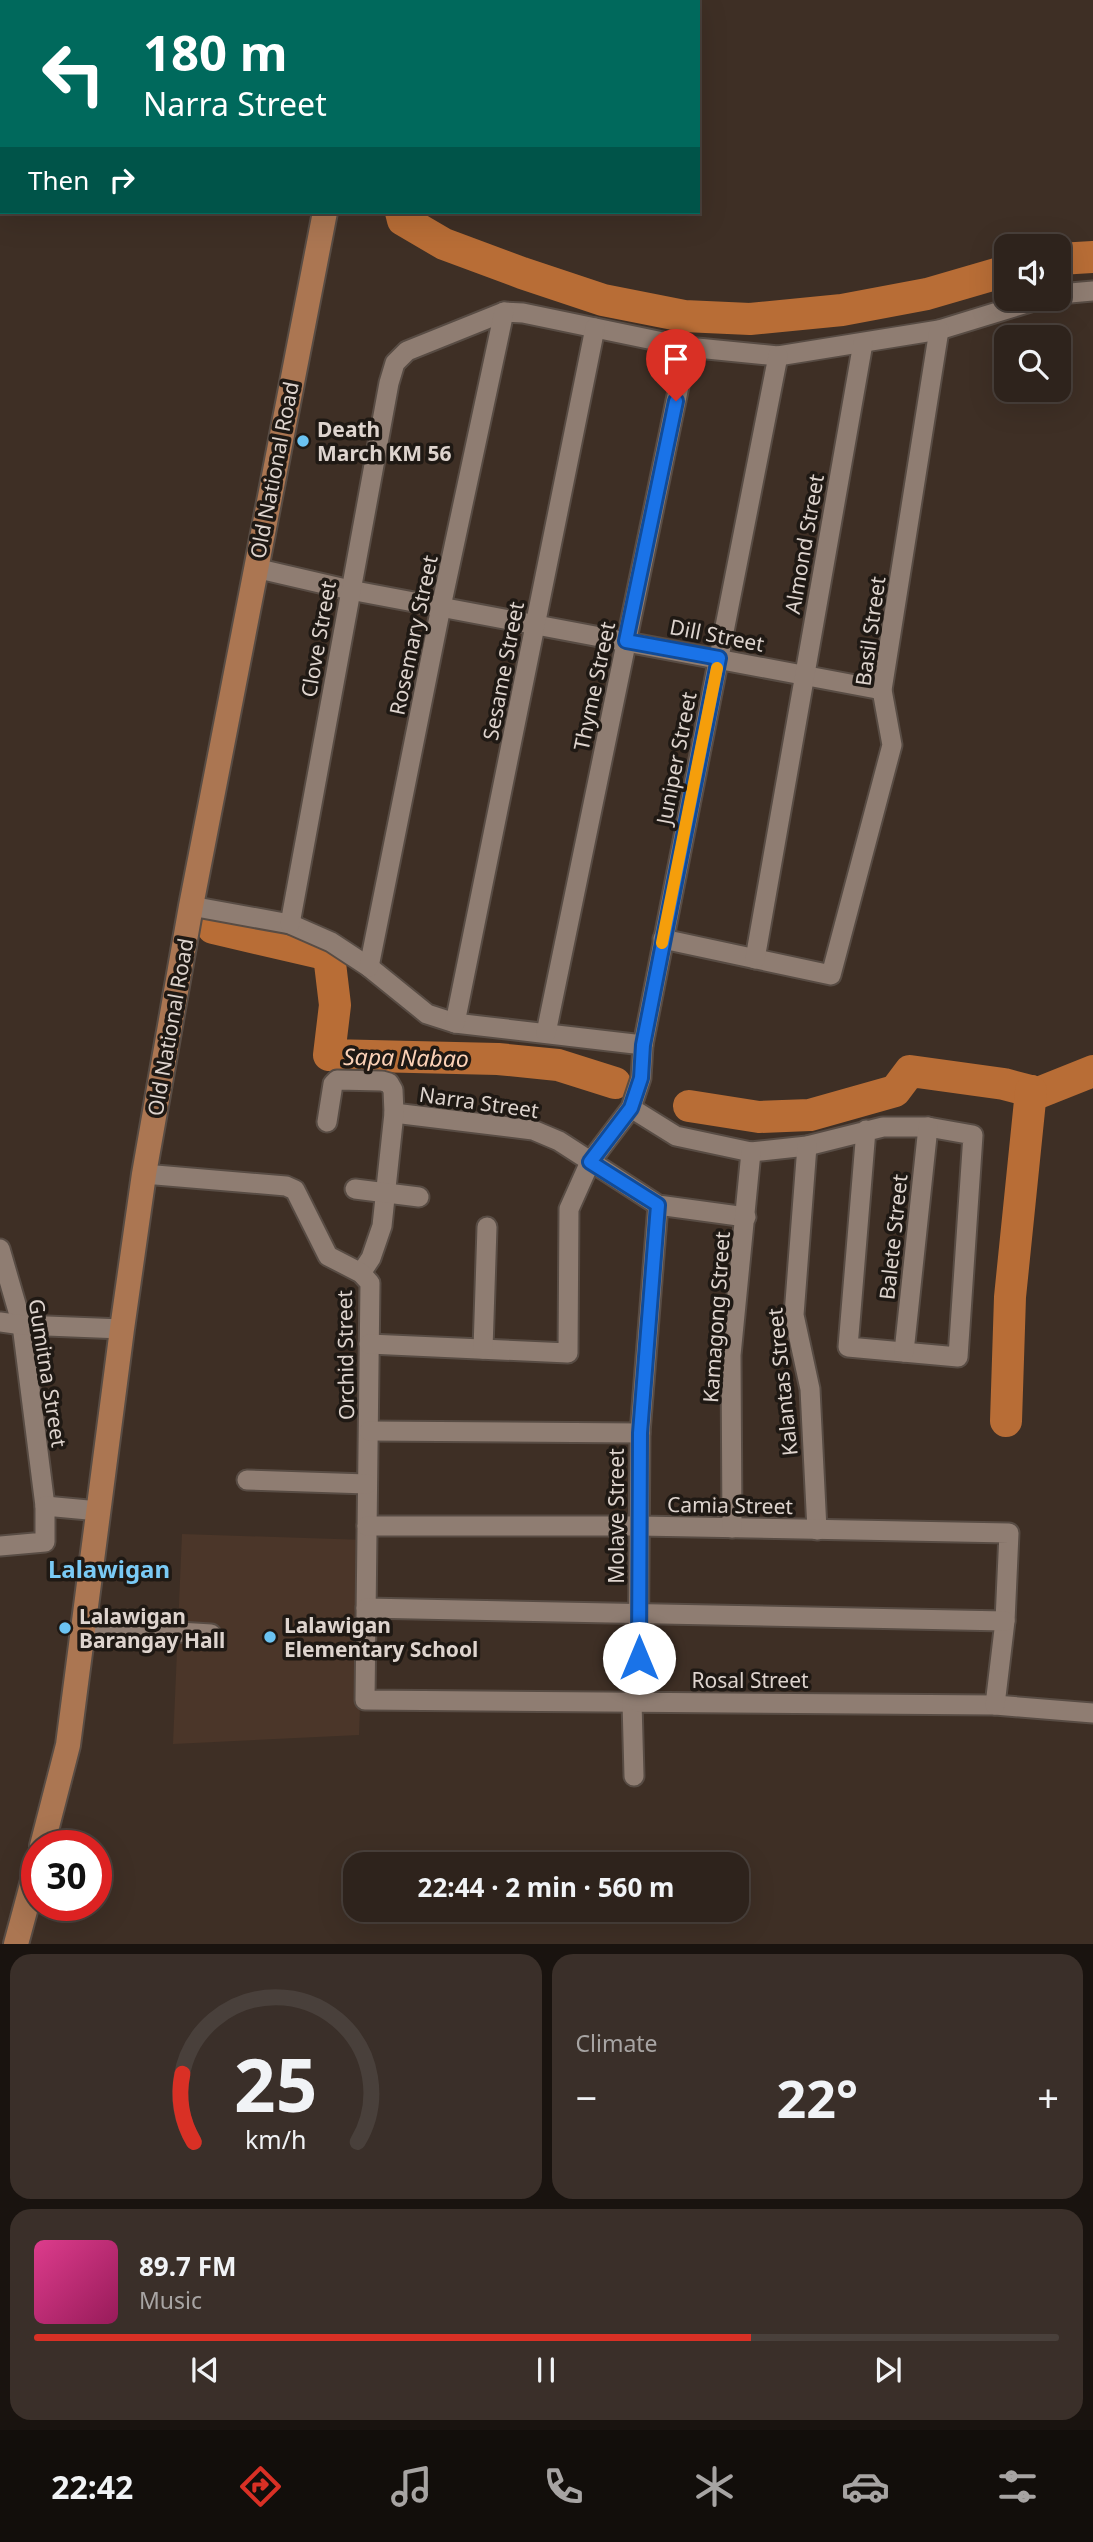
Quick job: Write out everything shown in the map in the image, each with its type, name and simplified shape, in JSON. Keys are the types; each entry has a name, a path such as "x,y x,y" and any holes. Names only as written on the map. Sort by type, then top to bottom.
{"main road":[{"name":"Old National Road","path":"46,1830 66,1754 122,1329 145,1174 191,906 325,214"},
{"path":"16,1944 22,1921"}],"street":[{"path":"1071,293 1093,291"},
{"path":"504,312 523,313 687,348 778,356 939,330 1001,311"},
{"name":"Clove Street","path":"290,924 350,590 395,363 407,351 504,312"},
{"name":"Rosemary Street","path":"369,967 441,607 504,312"},
{"name":"Sesame Street","path":"455,1023 595,328"},
{"name":"Basil Street","path":"755,959 831,975 892,745 882,690 939,330"},
{"name":"Almond Street","path":"755,959 863,343"},
{"name":"Thyme Street","path":"547,1034 687,348"},
{"name":"Juniper Street","path":"631,1108 641,1078 643,1045 663,939 778,356"},
{"name":"Dill Street","path":"255,568 350,590 882,690"},
{"path":"191,906 290,924 331,942 369,967 427,1014 455,1023 643,1045"},
{"path":"663,939 755,959"},
{"path":"327,1122 333,1084 337,1080 382,1081 389,1083 393,1090 394,1113 382,1226 371,1258 361,1273"},
{"path":"369,1344 568,1353 569,1209 590,1162 631,1108 676,1136 751,1152 807,1146 866,1130 883,1127 928,1127 973,1135 958,1357 848,1347 866,1130"},
{"name":"Narra Street","path":"394,1113 533,1129 559,1141 658,1205 746,1217"},
{"name":"Balete Street","path":"904,1352 928,1127"},
{"name":"Kalantas Street","path":"807,1146 794,1315 810,1389 817,1530"},
{"name":"Kamagong Street","path":"732,1528 731,1354 751,1152"},
{"name":"Orchid Street","path":"145,1174 286,1186 295,1190 328,1256 361,1273 370,1283 365,1700"},
{"path":"355,1189 419,1197"},
{"name":"Molave Street","path":"634,1776 639,1613 640,1433 658,1205"},
{"path":"484,1349 487,1227"},
{"name":"Gumitna Street","path":"0,1249 22,1325 45,1506 45,1542 0,1546"},
{"path":"0,1322 122,1329"},
{"path":"369,1432 640,1433"},
{"path":"247,1480 368,1484"},
{"path":"45,1506 99,1511"},
{"name":"Camia Street","path":"367,1526 639,1526 1009,1533 1005,1620"},
{"path":"366,1608 1005,1620 995,1705"},
{"path":"83,1626 211,1634"},
{"name":"Rosal Street","path":"365,1700 995,1705 1093,1713"}],"shaded area":[{"name":"Lalawigan Elementary School","path":"182,1534 366,1540 359,1735 173,1744"}],"waterway":[{"path":"402,214 403,220 444,244 522,273 603,300 684,316 750,319 842,310 927,294 994,274"},
{"path":"1071,258 1093,257"},
{"name":"Sapa Nabao","path":"213,928 329,955 335,1005 329,1055 498,1059 558,1065 615,1083"},
{"path":"689,1106 759,1117 810,1115 895,1091 910,1071 1004,1084 1038,1093 1093,1071"},
{"path":"1006,1421 1010,1297 1031,1091"}],"slow traffic":[{"path":"662,943 717,668"}],"place":[{"name":"Death March KM 56","path":"303,441"},
{"name":"Lalawigan Barangay Hall","path":"65,1628"},
{"name":"Lalawigan Elementary School","path":"270,1637"}],"district":[{"name":"Lalawigan","path":"109,1568"}],"route":[{"path":"639,1658 640,1433 658,1205 590,1162 631,1108 641,1078 643,1045 719,658 626,641 676,401"}]}
